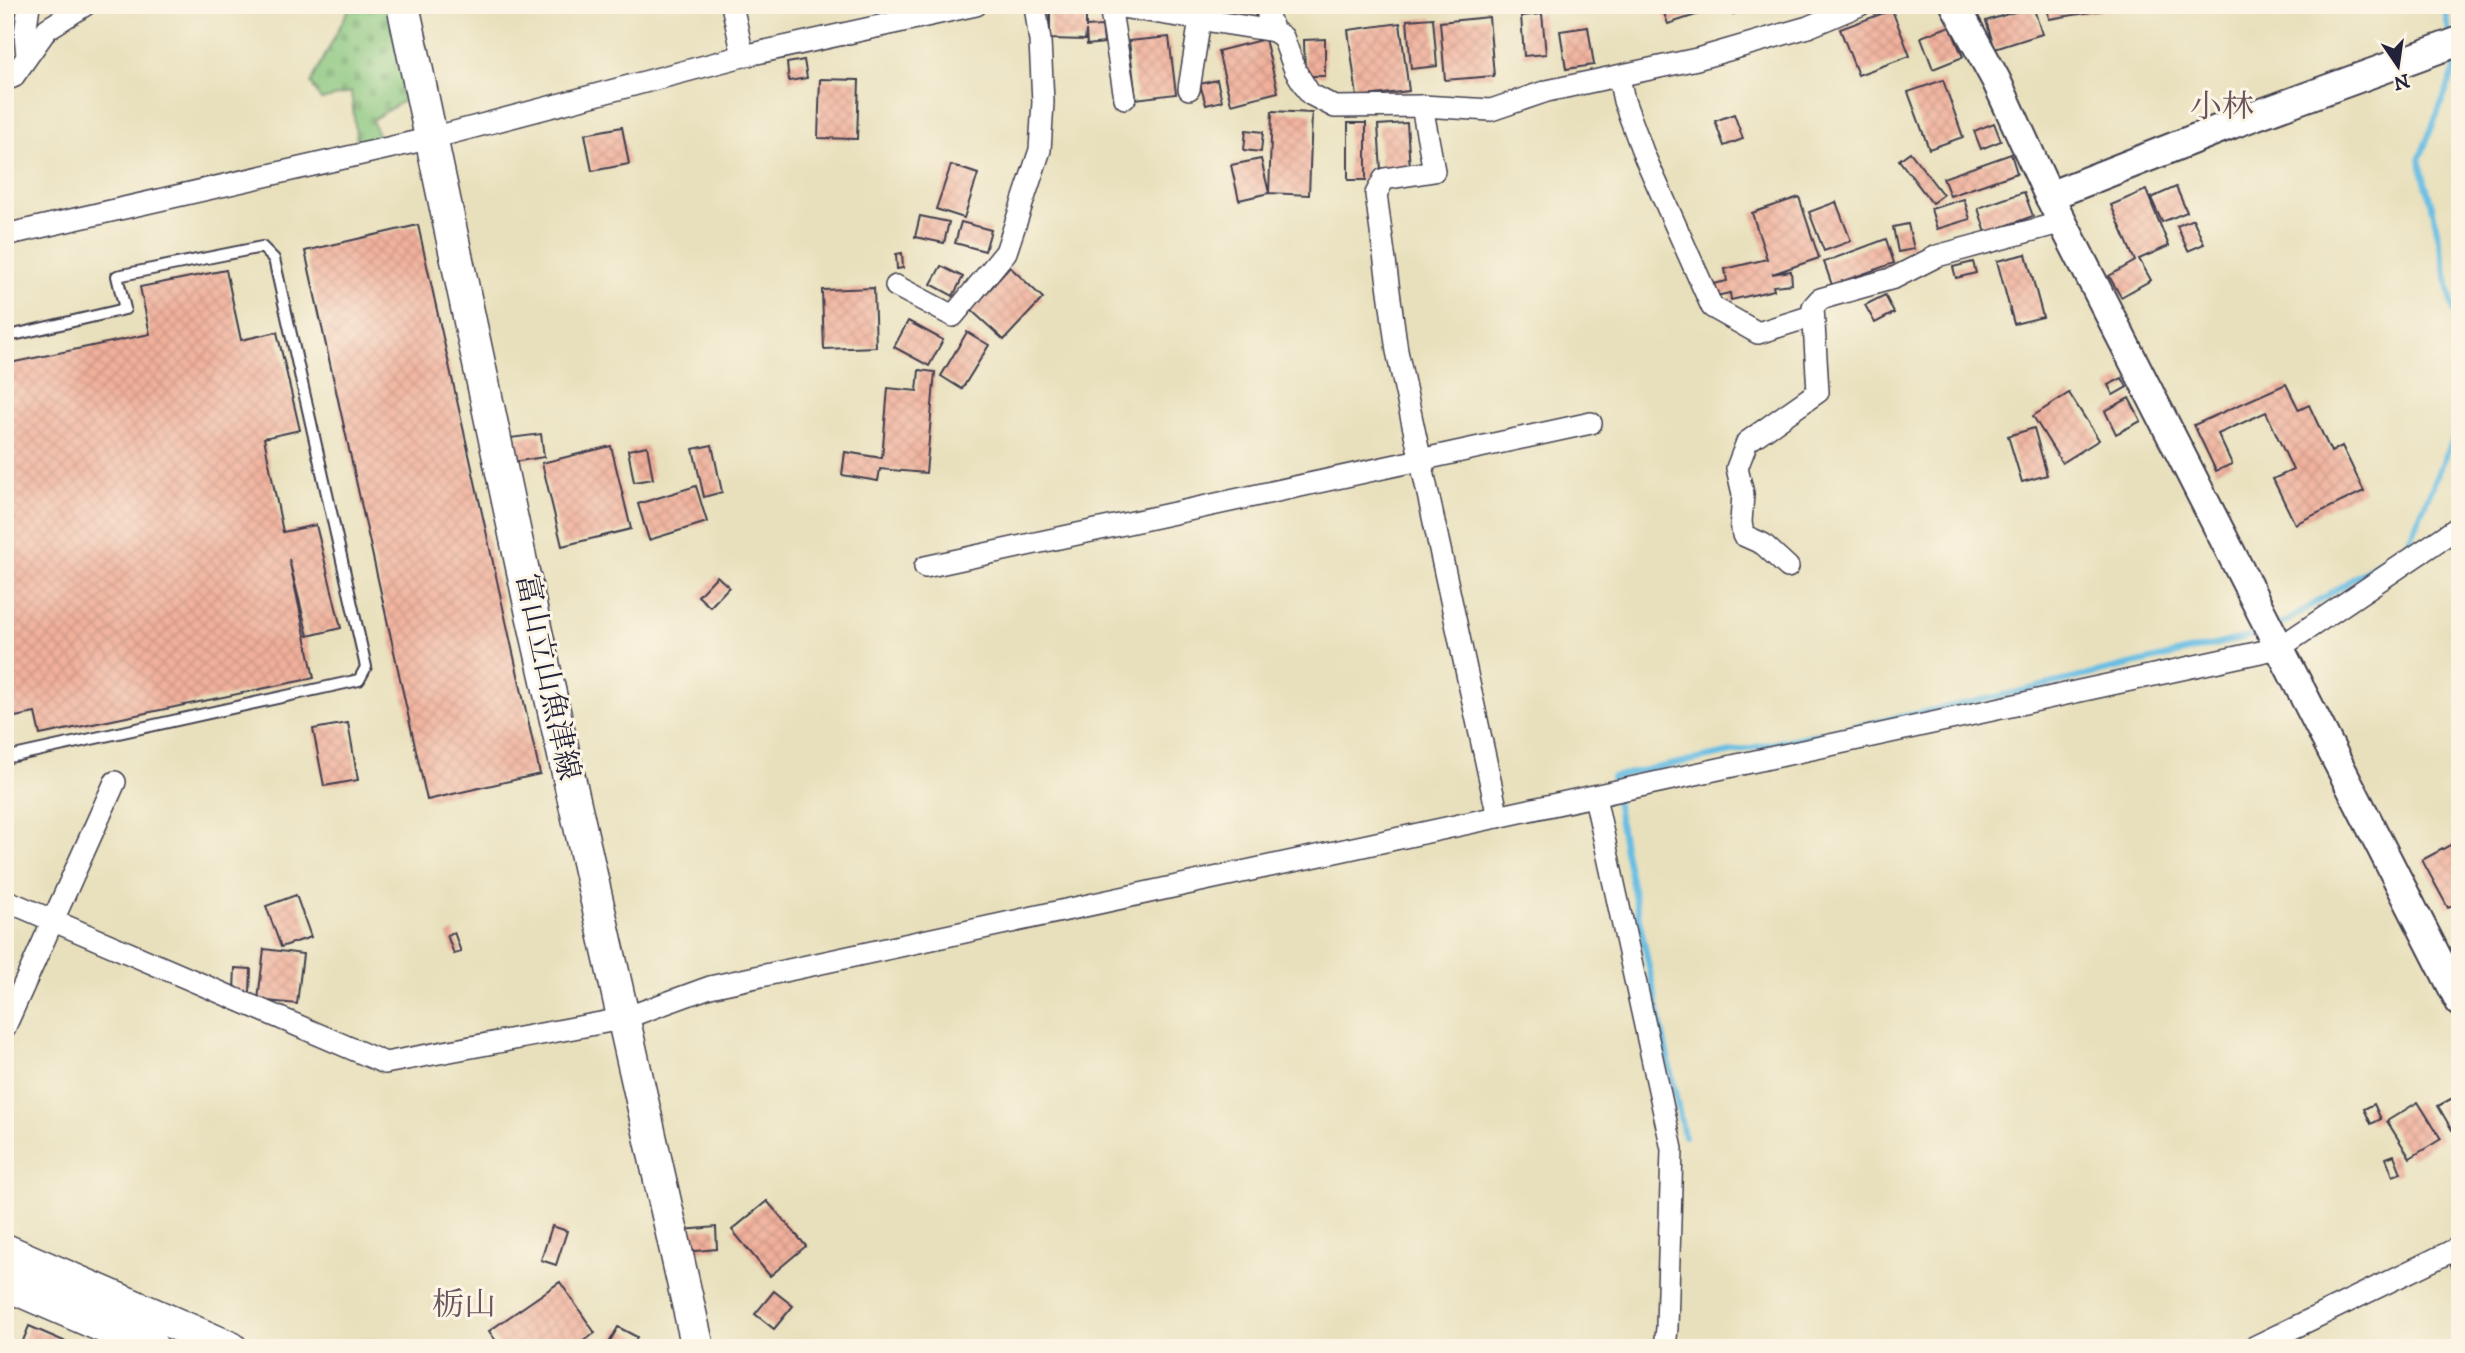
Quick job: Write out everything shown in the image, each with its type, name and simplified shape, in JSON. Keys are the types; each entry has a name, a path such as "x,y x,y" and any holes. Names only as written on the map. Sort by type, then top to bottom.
{"main road":[{"name":"富山立山魚津線","path":"403,5 532,614 698,1348"},
{"path":"5,1250 231,1348"},
{"path":"5,1284 153,1348"}],"street":[{"path":"27,56 25,34 29,5"},
{"path":"5,80 13,77 47,29 85,5"},
{"path":"732,5 743,56"},
{"path":"5,235 432,138 743,56 976,5"},
{"path":"897,286 953,316 1006,252 1040,150 1043,103 1035,5"},
{"path":"1125,98 1109,5 1201,12 1274,31 1283,37 1295,71 1310,94 1335,107 1422,106 1491,110 1547,91 1697,59 1808,27 1860,5"},
{"path":"1268,5 1268,16 1274,31"},
{"path":"1955,5 1996,80 2049,196 2460,1002"},
{"path":"1189,89 1201,12"},
{"path":"2049,196 2232,124 2460,41"},
{"path":"1619,77 1624,101 1644,155 1712,307 1758,333 1812,316"},
{"path":"1422,106 1434,171 1384,179 1376,194 1397,351 1498,817"},
{"path":"1788,567 1763,544 1743,536 1743,494 1737,468 1747,442 1818,392 1813,307 1821,299 1894,278 1937,256 2063,222"},
{"path":"925,567 1591,422"},
{"path":"5,900 385,1063 622,1019 710,987 2279,648 2460,526"},
{"path":"5,1027 114,782"},
{"path":"1595,797 1672,1149 1665,1348"},
{"path":"2252,1348 2460,1247"}],"lane":[{"path":"5,337 125,309 117,276 262,247 274,259 366,667 359,680 5,758"}],"green space":[{"path":"5,5 20,5 15,23 15,48 5,44"},
{"path":"351,5 392,5 413,95 372,120 379,137 357,142 351,92 321,100 311,83"}],"building":[{"path":"1231,5 1256,5 1255,22 1231,21"},
{"path":"1661,5 1707,5 1708,11 1668,24"},
{"path":"1731,5 1758,5 1759,8 1733,14"},
{"path":"1975,5 2002,5 2002,6 1977,14"},
{"path":"2047,5 2116,5 2116,8 2049,19"},
{"path":"2033,6 2042,34 1995,49 1986,21"},
{"path":"1050,8 1086,9 1086,27 1102,26 1104,43 1087,45 1086,30 1085,40 1050,39"},
{"path":"1892,10 1910,56 1858,75 1840,29"},
{"path":"1542,14 1546,54 1524,56 1521,16"},
{"path":"1489,17 1494,76 1445,80 1440,22"},
{"path":"1433,18 1437,66 1411,69 1407,20"},
{"path":"1400,23 1409,91 1357,97 1348,30"},
{"path":"1950,26 1963,57 1933,69 1921,37"},
{"path":"1588,27 1594,65 1566,69 1560,31"},
{"path":"1169,37 1176,94 1136,99 1129,41"},
{"path":"1265,39 1278,92 1231,104 1218,51"},
{"path":"1325,39 1325,76 1305,76 1304,40"},
{"path":"804,60 807,78 789,81 787,63"},
{"path":"820,79 859,80 857,139 818,138"},
{"path":"1217,80 1222,101 1206,105 1200,84"},
{"path":"1943,80 1963,137 1929,149 1908,92"},
{"path":"1272,111 1312,113 1309,195 1269,193"},
{"path":"1734,114 1743,139 1724,146 1715,121"},
{"path":"1348,123 1366,123 1366,180 1348,180"},
{"path":"1407,123 1410,169 1381,171 1378,125"},
{"path":"1994,123 2001,141 1981,149 1974,131"},
{"path":"622,127 629,164 592,171 585,134"},
{"path":"1246,130 1263,132 1261,152 1244,150"},
{"path":"1910,152 1943,195 1932,203 1899,160"},
{"path":"2011,154 2017,173 1950,196 1943,178"},
{"path":"1261,159 1269,193 1239,200 1231,165"},
{"path":"951,165 978,174 964,218 936,209"},
{"path":"2176,187 2187,212 2162,222 2151,198"},
{"path":"2146,190 2169,246 2139,259 2151,280 2121,297 2109,276 2135,261 2111,205"},
{"path":"2024,192 2033,216 1986,233 1978,208"},
{"path":"1799,197 1819,258 1772,274 1791,271 1792,284 1773,286 1774,290 1731,300 1730,293 1716,296 1713,284 1727,281 1725,269 1767,259 1752,213"},
{"path":"1964,199 1970,219 1937,229 1931,209"},
{"path":"1836,202 1851,241 1824,251 1809,212"},
{"path":"920,216 949,222 944,243 915,237"},
{"path":"2193,219 2204,244 2188,251 2177,226"},
{"path":"961,222 991,230 985,251 955,243"},
{"path":"1908,224 1914,249 1898,252 1893,227"},
{"path":"418,225 540,774 427,800 305,251"},
{"path":"1886,239 1894,263 1832,285 1824,262"},
{"path":"902,253 903,268 897,269 896,254"},
{"path":"2026,254 2043,317 2014,324 1997,261"},
{"path":"1973,262 1976,273 1956,278 1953,267"},
{"path":"941,266 963,277 953,296 931,284"},
{"path":"1010,267 1043,298 1004,340 971,310"},
{"path":"226,270 241,340 277,332 300,430 264,438 283,532 316,525 341,628 308,636 289,559 314,678 40,735 35,713 5,719 5,364 150,334 140,287"},
{"path":"874,288 876,347 824,349 822,290"},
{"path":"1885,295 1894,313 1875,323 1865,305"},
{"path":"908,321 943,340 929,366 894,347"},
{"path":"967,332 989,345 962,389 941,376"},
{"path":"919,370 935,372 926,473 880,469 878,481 842,475 845,452 882,458 888,388 917,391"},
{"path":"2122,378 2127,387 2113,395 2108,385"},
{"path":"2286,384 2299,410 2309,405 2331,452 2342,446 2364,491 2295,524 2273,479 2293,470 2266,412 2218,434 2232,464 2216,471 2194,425"},
{"path":"2069,393 2099,440 2062,463 2033,416"},
{"path":"2129,398 2141,421 2116,434 2105,411"},
{"path":"2034,428 2047,475 2022,482 2008,436"},
{"path":"541,434 544,457 513,462 510,438"},
{"path":"712,445 722,492 704,497 693,449"},
{"path":"611,446 631,529 562,546 542,463"},
{"path":"647,446 653,479 634,482 628,450"},
{"path":"696,486 707,522 649,540 638,504"},
{"path":"717,576 729,587 710,607 698,596"},
{"path":"348,723 358,780 324,786 313,729"},
{"path":"2454,843 2460,855 2460,902 2448,908 2422,860"},
{"path":"296,895 311,937 281,947 266,906"},
{"path":"454,932 461,952 454,954 447,935"},
{"path":"264,949 303,954 297,1004 258,1000"},
{"path":"235,968 251,969 250,992 234,991"},
{"path":"2460,1094 2460,1126 2452,1130 2438,1106"},
{"path":"2418,1102 2441,1139 2410,1158 2387,1121"},
{"path":"2374,1104 2381,1119 2371,1124 2364,1109"},
{"path":"2394,1155 2401,1173 2393,1176 2386,1158"},
{"path":"767,1201 806,1246 770,1276 732,1230"},
{"path":"552,1226 567,1231 556,1265 541,1260"},
{"path":"716,1227 717,1249 685,1252 683,1230"},
{"path":"2458,1257 2460,1280 2458,1281 2449,1261"},
{"path":"560,1282 595,1333 573,1348 501,1348 489,1331"},
{"path":"774,1291 793,1306 774,1329 755,1314"},
{"path":"29,1326 80,1348 20,1348"},
{"path":"618,1327 637,1337 631,1348 606,1348"}],"waterway":[{"path":"2444,5 2450,37"},
{"path":"2452,51 2455,69 2419,160 2432,206 2460,342"},
{"path":"2277,625 2289,620 2408,543 2460,423"},
{"path":"1684,1136 1612,777 1996,697 2263,631"}],"district":[{"name":"小林","path":"2222,108"},
{"name":"栃山","path":"464,1306"}]}
